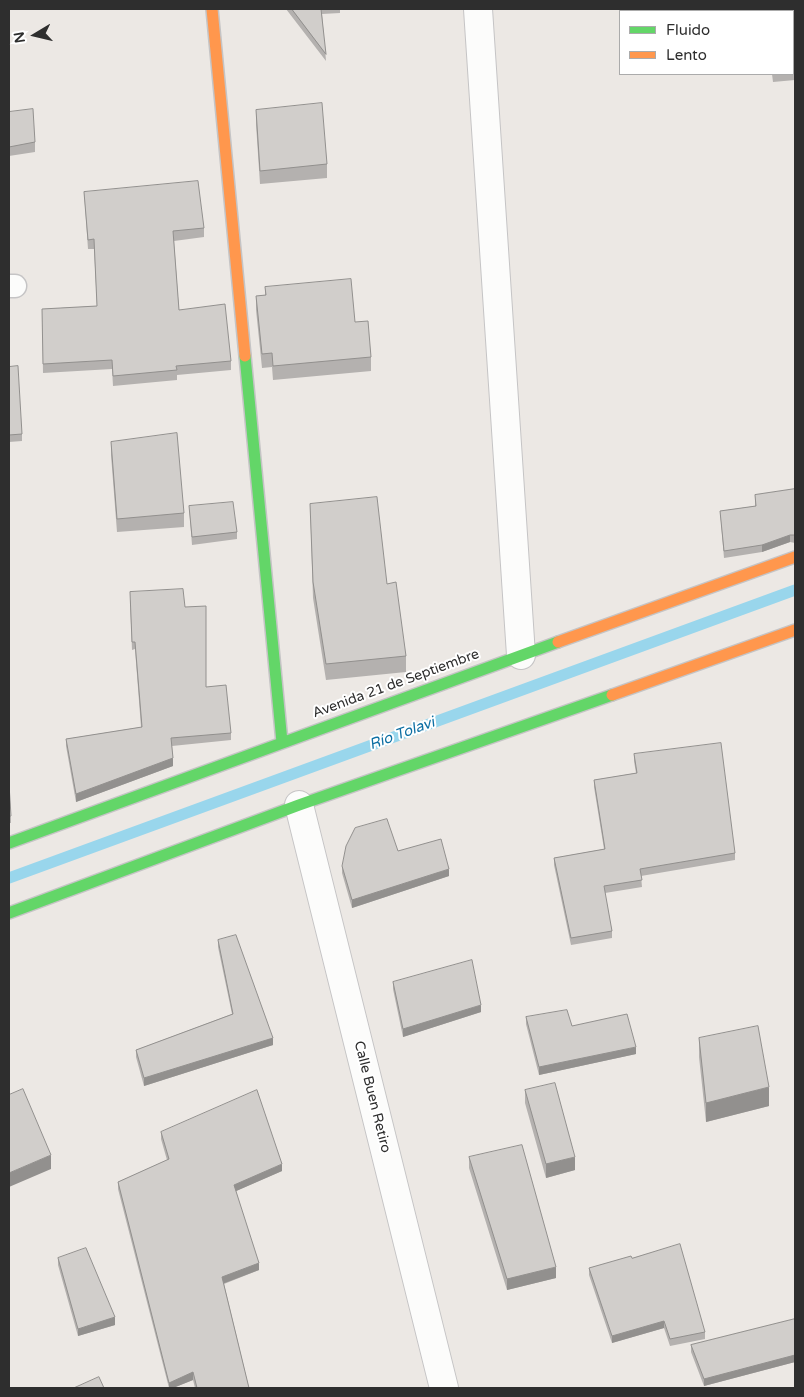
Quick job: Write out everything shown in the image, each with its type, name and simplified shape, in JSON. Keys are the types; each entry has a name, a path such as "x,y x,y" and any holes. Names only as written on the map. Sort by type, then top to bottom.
{"street":[{"path":"212,9 282,742"},
{"path":"478,9 521,656"},
{"name":"Avenida 21 de Septiembre","path":"9,843 282,742 795,557"},
{"path":"9,913 300,805 795,630"},
{"name":"Calle Buen Retiro","path":"300,805 444,1388"}],"building":[{"path":"292,9 321,9 326,54"},
{"path":"794,16 795,16 794,73"},
{"path":"322,103 327,164 260,171 256,110"},
{"path":"33,109 35,142 9,147 9,112"},
{"path":"198,181 204,228 173,231 179,310 225,304 231,361 176,366 177,370 113,376 112,360 43,364 42,309 97,306 94,239 88,240 84,192"},
{"path":"351,279 355,322 368,321 371,357 273,366 272,353 262,354 256,296 266,295 265,287"},
{"path":"18,366 22,434 9,435 9,367"},
{"path":"177,433 184,513 117,519 111,442"},
{"path":"795,489 795,535 762,545 724,551 720,511 756,506 755,495"},
{"path":"377,497 387,584 396,582 406,656 326,664 313,582 310,504"},
{"path":"233,502 237,532 192,537 189,506"},
{"path":"183,589 185,607 206,606 206,687 226,685 231,733 171,738 173,758 76,794 66,739 142,727 135,642 132,642 130,592"},
{"path":"721,743 735,853 640,869 642,880 604,886 612,931 571,938 554,858 605,849 594,780 637,773 634,754"},
{"path":"9,784 11,816 9,816"},
{"path":"387,819 398,851 441,839 449,869 352,900 342,866 346,846 355,828"},
{"path":"236,935 273,1038 144,1078 136,1050 233,1014 218,940"},
{"path":"472,960 481,1005 403,1029 393,982"},
{"path":"567,1010 572,1026 627,1014 636,1047 539,1067 526,1017"},
{"path":"758,1026 769,1087 706,1103 699,1038"},
{"path":"555,1083 575,1157 546,1164 525,1090"},
{"path":"23,1089 51,1155 9,1173 9,1095"},
{"path":"257,1090 282,1164 234,1185 259,1263 222,1277 249,1388 197,1388 193,1372 169,1383 118,1182 169,1159 161,1132"},
{"path":"522,1145 556,1267 507,1279 469,1157"},
{"path":"680,1244 705,1332 670,1339 664,1321 612,1336 589,1268"},
{"path":"86,1248 115,1317 78,1329 58,1258"},
{"path":"795,1319 795,1355 704,1379 691,1345"},
{"path":"99,1377 104,1388 74,1388"}],"waterway":[{"name":"Río Tolavi","path":"9,878 795,590"}],"traffic: fast":[{"path":"245,356 282,742"},
{"path":"9,843 558,642"},
{"path":"9,913 299,805 612,695"}],"traffic: slow":[{"path":"212,9 245,356"},
{"path":"558,642 795,557"},
{"path":"612,695 795,630"}]}
